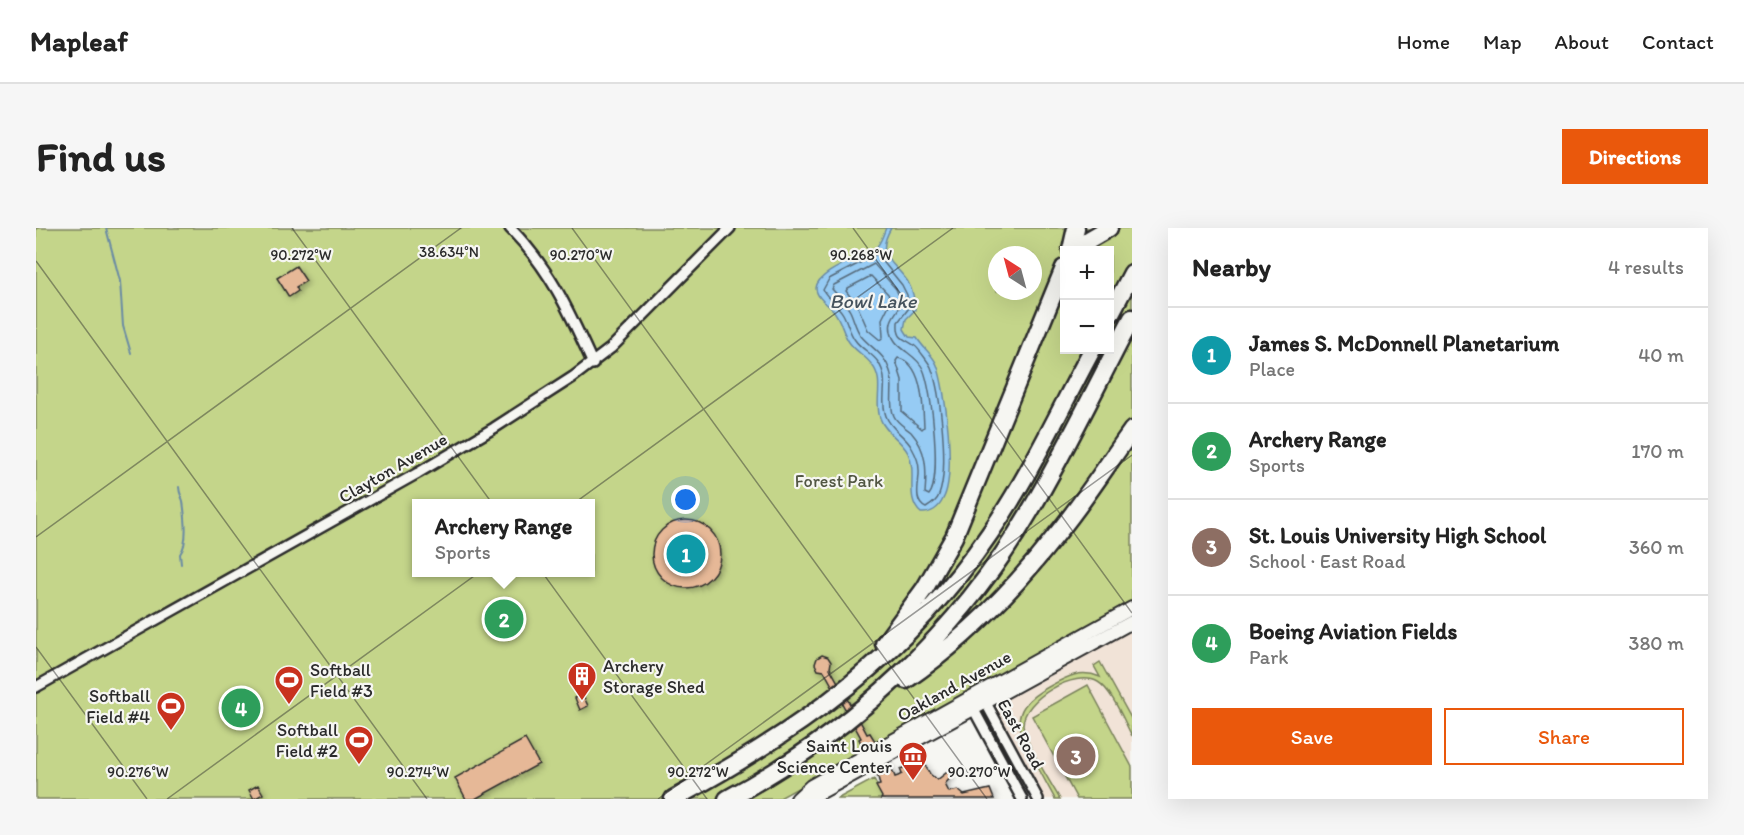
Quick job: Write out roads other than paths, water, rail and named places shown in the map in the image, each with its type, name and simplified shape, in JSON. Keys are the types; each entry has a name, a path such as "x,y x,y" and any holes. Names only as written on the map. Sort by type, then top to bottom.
{"highway":[{"path":"1072,246 1077,228"},
{"path":"1082,246 1109,228"},
{"path":"1114,307 1132,273"},
{"path":"845,690 912,608 946,553 1000,430 1060,280"},
{"path":"727,799 796,759 860,710 891,683 936,637 996,564 1031,511 1132,318"},
{"path":"673,799 756,753 845,690 933,608 991,532 1024,478 1090,354"},
{"path":"860,710 916,673 941,653 1011,588 1059,532 1132,430"}],"street":[{"path":"510,228 539,260 551,278 593,364"},
{"name":"Clayton Avenue","path":"36,687 418,473 494,428 593,364 730,228"},
{"name":"Oakland Avenue","path":"797,799 811,786 1132,608"},
{"name":"Oakland Avenue","path":"806,799 974,710 1132,622"},
{"name":"East Road","path":"974,696 986,703 1038,799"},
{"name":"East Road","path":"974,696 974,710 1022,799"}],"water":[{"name":"Bowl Lake","path":"886,228 891,228 886,238 885,252 908,282 914,299 915,310 906,319 904,329 909,337 917,338 935,361 944,393 949,453 947,488 939,505 934,510 925,513 921,513 913,500 912,469 908,453 885,428 880,418 879,384 876,371 849,342 836,314 816,291 818,282 832,270 877,246"}],"waterway":[{"path":"106,228 120,281 123,326 131,353"},
{"path":"179,487 186,529 185,543 180,554 181,564"}],"place":[{"name":"James S. McDonnell Planetarium","path":"686,554"},
{"name":"Archery Range","path":"504,619"},
{"name":"Archery Storage Shed","path":"582,702"},
{"name":"Softball Field #3","path":"289,706"},
{"name":"Boeing Aviation Fields","path":"241,708"},
{"name":"Softball Field #4","path":"171,732"},
{"name":"St. Louis University High School","path":"1076,756"},
{"name":"Softball Field #2","path":"359,766"},
{"name":"Saint Louis Science Center","path":"913,782"}],"park label":[{"name":"Forest Park","path":"839,481"}]}
